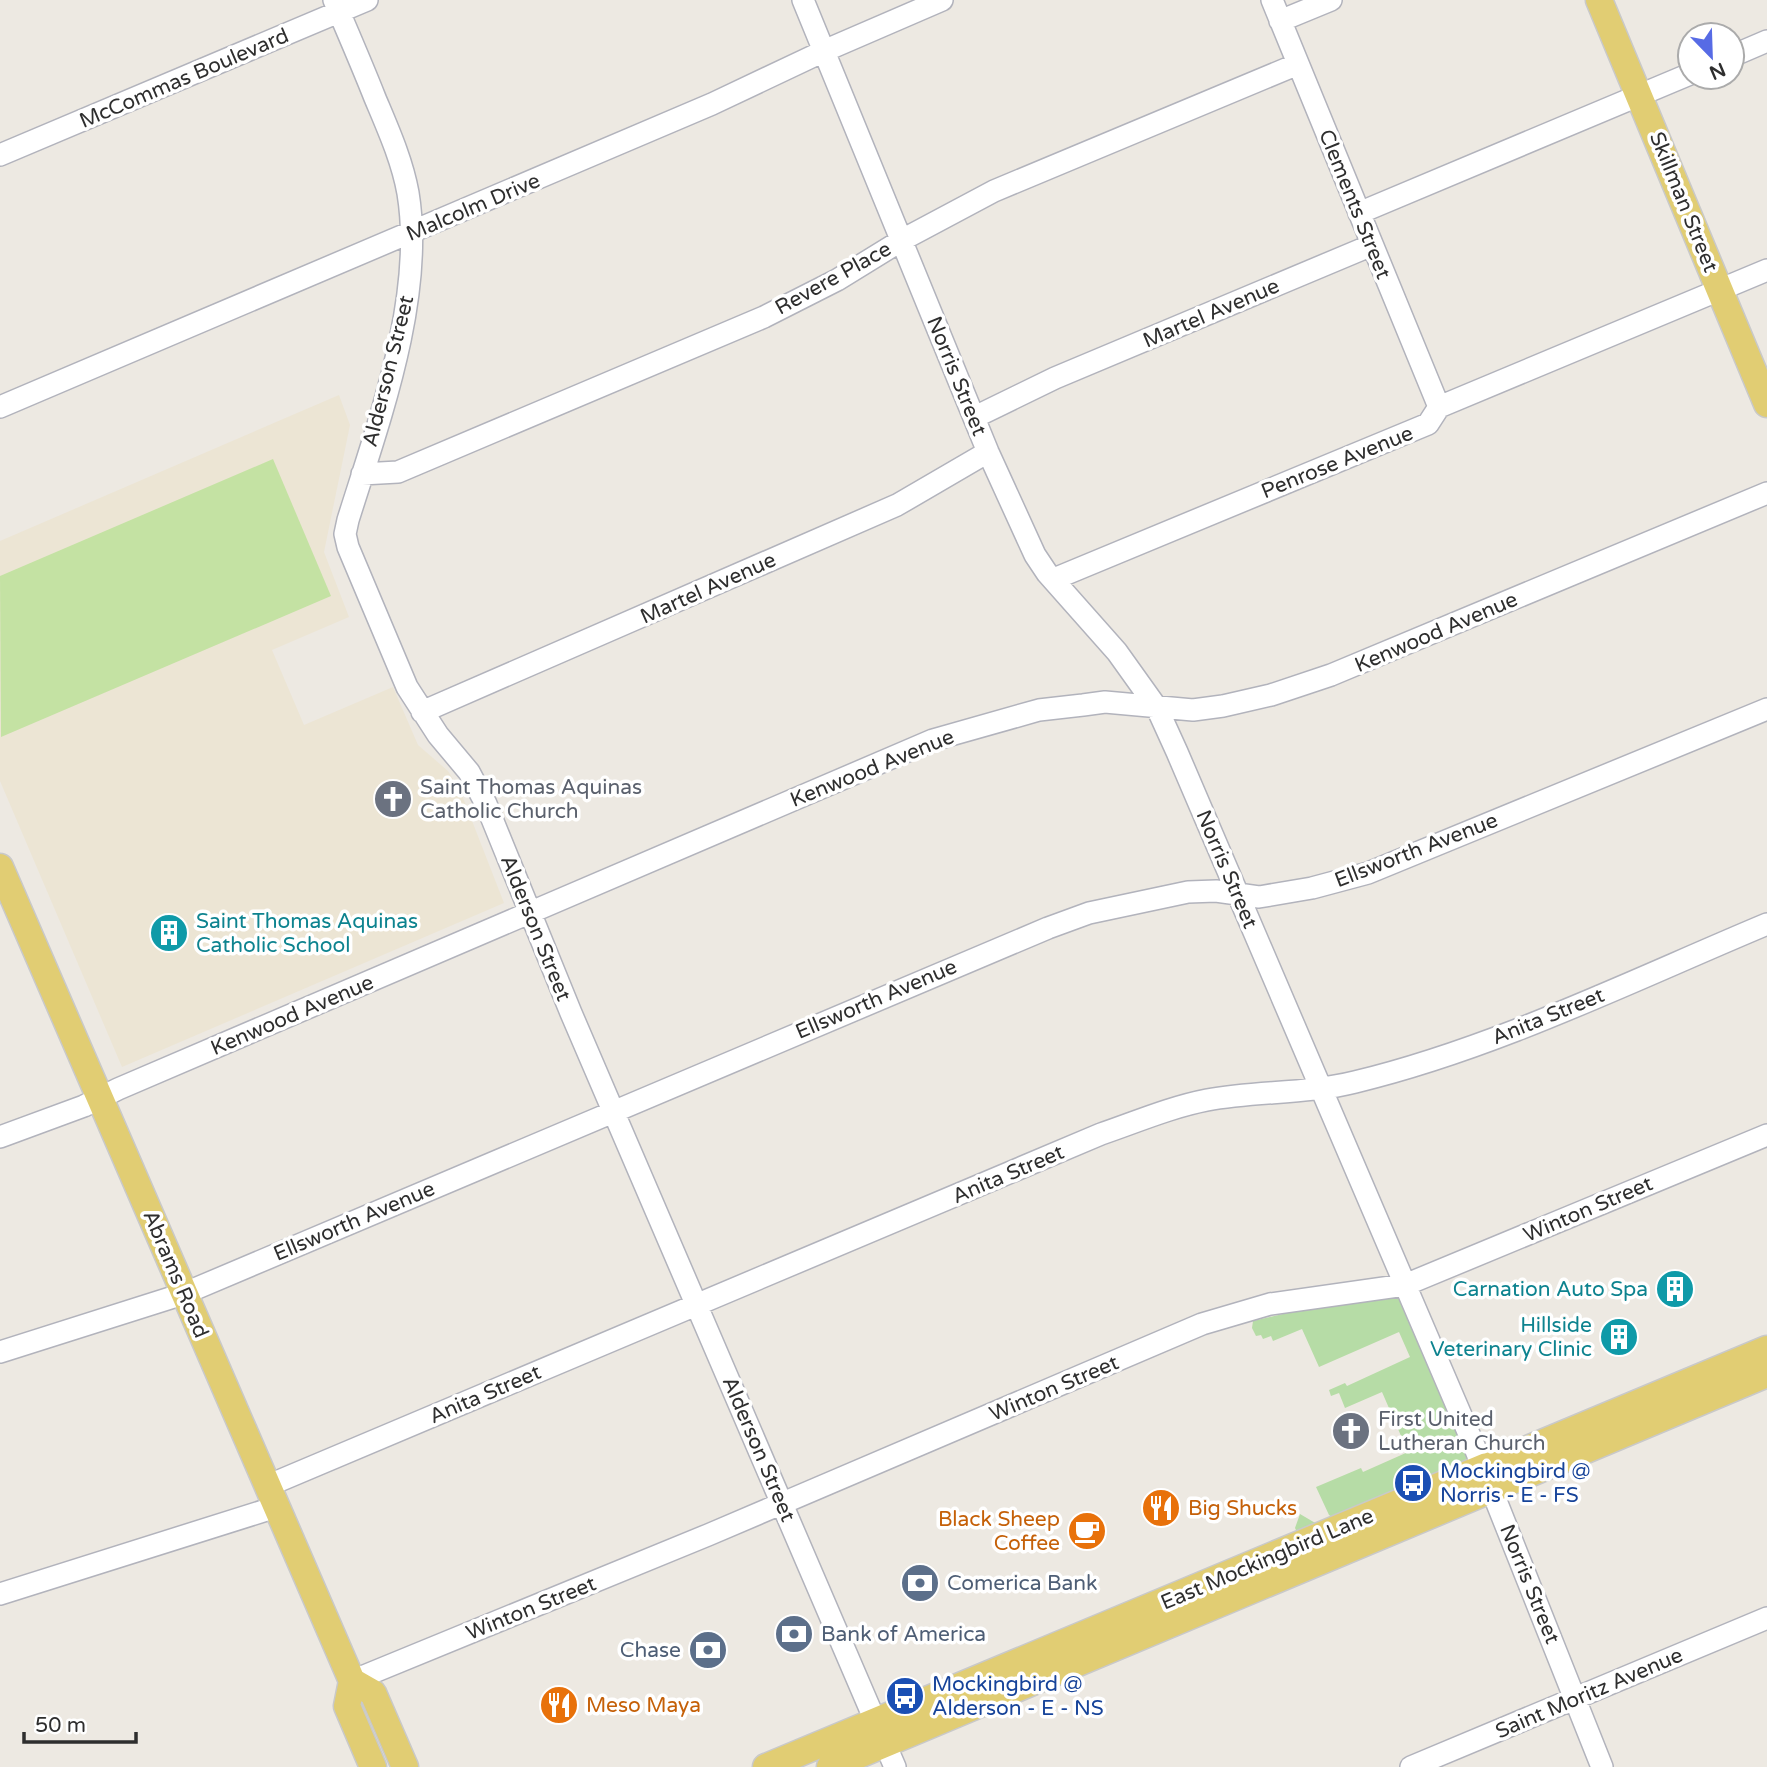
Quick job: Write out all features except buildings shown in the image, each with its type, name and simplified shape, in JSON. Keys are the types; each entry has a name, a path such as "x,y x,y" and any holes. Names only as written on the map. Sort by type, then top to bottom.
{"main road":[{"name":"Skillman Street","path":"1600,0 1767,404"},
{"name":"Abrams Road","path":"0,867 352,1681 347,1706 373,1767"},
{"name":"East Mockingbird Lane","path":"766,1767 881,1732 1488,1479 1716,1383 1767,1349"},
{"name":"East Mockingbird Lane","path":"1716,1383 1767,1374"},
{"name":"Abrams Road","path":"352,1681 373,1693 405,1767"},
{"name":"East Mockingbird Lane","path":"830,1767 881,1732"}],"street":[{"name":"McCommas Boulevard","path":"0,155 337,6 367,0"},
{"name":"Norris Street","path":"803,0 988,452 1035,555 1121,657 1157,708 1488,1479 1602,1767"},
{"name":"Malcolm Drive","path":"0,407 712,104 824,51 942,0"},
{"name":"Clements Street","path":"1272,0 1439,407"},
{"path":"1280,21 1331,0"},
{"name":"Alderson Street","path":"337,6 398,152 408,194 410,234 409,287 405,315 348,520 345,534 348,547 407,687 422,712 469,772 486,804 529,914 895,1767"},
{"path":"1746,50 1767,41"},
{"name":"Revere Place","path":"362,474 398,472 764,317 837,280 902,240 994,191 1298,64"},
{"path":"1359,213 1676,80"},
{"name":"Martel Avenue","path":"975,417 1055,378 1372,245"},
{"name":"Penrose Avenue","path":"1054,579 1428,424 1439,407 1767,270"},
{"name":"Martel Avenue","path":"422,712 897,505 988,452"},
{"name":"Kenwood Avenue","path":"0,1137 100,1098 933,740 1039,710 1105,702 1193,710 1271,695 1331,676 1767,494"},
{"path":"1105,702 1120,684 1123,668 1121,657"},
{"name":"Ellsworth Avenue","path":"0,1352 183,1294 614,1109 1068,920 1188,892 1216,891 1259,897 1312,888 1368,873 1767,709"},
{"name":"Anita Street","path":"0,1594 271,1496 697,1304 1156,1114 1206,1100 1320,1089 1356,1082 1441,1057 1501,1036 1767,924"},
{"name":"Winton Street","path":"352,1681 783,1503 1202,1324 1270,1304 1405,1285 1767,1135"},
{"name":"Saint Moritz Avenue","path":"1410,1767 1767,1618"}],"shaded area":[{"path":"339,395 350,425 324,552 349,617 272,650 304,725 393,687 418,745 448,771 460,790 504,903 122,1067 0,781 0,541"}],"green space":[{"path":"273,459 331,596 1,737 0,576"},
{"path":"1394,1297 1404,1300 1469,1456 1464,1463 1332,1517 1316,1487 1361,1468 1363,1472 1408,1452 1382,1392 1345,1408 1339,1393 1331,1396 1329,1390 1345,1383 1347,1386 1410,1357 1399,1332 1319,1367 1302,1329 1273,1341 1271,1336 1263,1339 1261,1335 1256,1336 1252,1328 1253,1321 1300,1310"},
{"path":"1300,1514 1317,1524 1297,1532 1295,1528"}],"place":[{"name":"Saint Thomas Aquinas Catholic Church","path":"393,799"},
{"name":"Saint Thomas Aquinas Catholic School","path":"169,933"},
{"name":"Carnation Auto Spa","path":"1675,1289"},
{"name":"Hillside Veterinary Clinic","path":"1619,1337"},
{"name":"First United Lutheran Church","path":"1351,1431"},
{"name":"Mockingbird @ Norris - E - FS","path":"1413,1483"},
{"name":"Big Shucks","path":"1161,1508"},
{"name":"Black Sheep Coffee","path":"1087,1531"},
{"name":"Comerica Bank","path":"920,1583"},
{"name":"Bank of America","path":"794,1634"},
{"name":"Chase","path":"708,1650"},
{"name":"Mockingbird @ Alderson - E - NS","path":"905,1696"},
{"name":"Meso Maya","path":"559,1705"}]}
